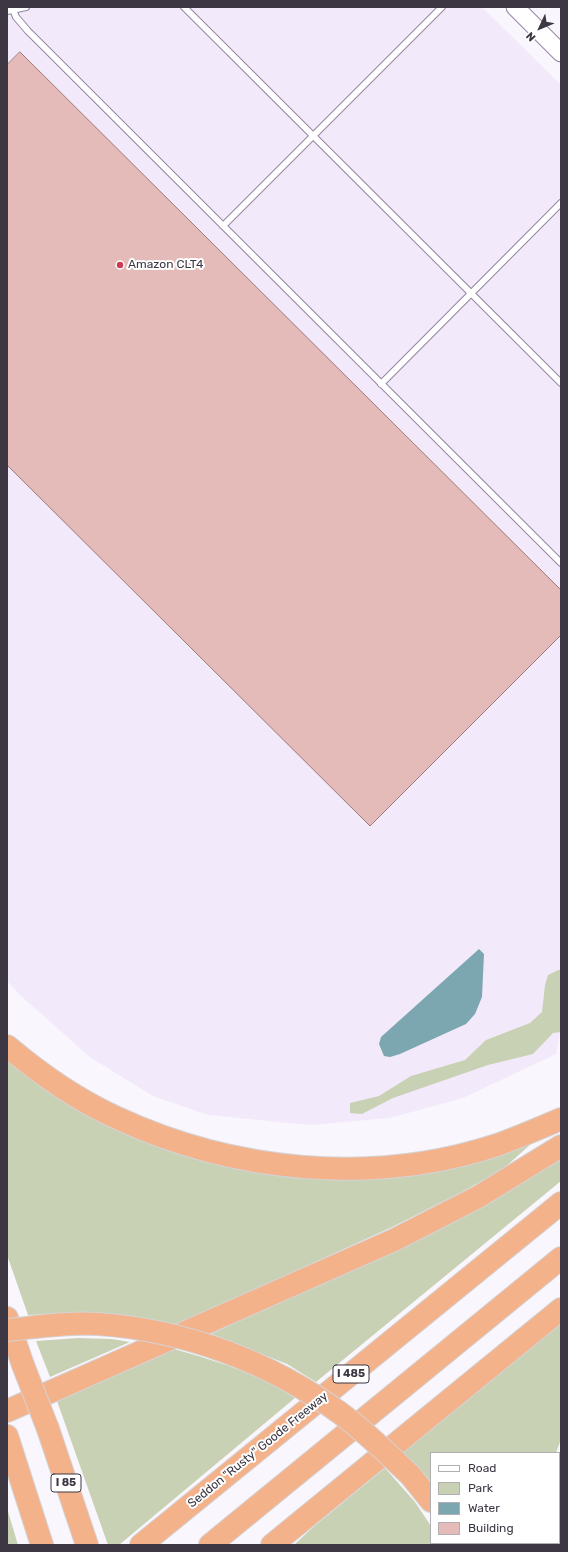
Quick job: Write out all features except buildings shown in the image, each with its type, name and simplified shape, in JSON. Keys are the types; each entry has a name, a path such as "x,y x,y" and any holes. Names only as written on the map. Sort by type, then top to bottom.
{"highway":[{"path":"7,1046 51,1080 81,1100 114,1117 182,1144 213,1153 278,1165 314,1169 386,1167 420,1163 496,1145 561,1118"},
{"path":"7,1411 401,1236 478,1197 561,1146"},
{"name":"Seddon \"Rusty\" Goode Freeway","path":"141,1545 561,1203"},
{"path":"210,1545 561,1258"},
{"path":"272,1545 561,1309"},
{"name":"I 85","path":"7,1318 48,1429 86,1541"},
{"path":"7,1330 46,1326 97,1324 138,1329 208,1345 245,1359 284,1378 340,1413 368,1435 410,1476 430,1500"},
{"path":"9,1442 42,1545"}],"street":[{"path":"515,7 561,53"}],"lane":[{"path":"26,7 10,9 21,24 561,563"},
{"path":"184,7 561,383"},
{"path":"223,226 442,7"},
{"path":"381,384 561,203"}],"shaded area":[{"path":"7,7 482,7 561,85 561,1028 556,1054 463,1098 390,1118 310,1125 208,1115 153,1096 91,1058 20,995 7,981"}],"green space":[{"path":"561,970 561,1032 553,1033 533,1054 488,1065 393,1098 362,1114 350,1113 350,1103 379,1096 411,1076 465,1060 486,1040 530,1023 542,1012 545,985 548,975"},
{"path":"7,1058 18,1068 278,1173 526,1139 531,1144 503,1169 460,1193 390,1228 172,1327 76,1313 28,1315 7,1255"},
{"path":"561,1155 561,1181 316,1382 287,1364 211,1334 428,1233"},
{"path":"561,1323 561,1439 556,1452 430,1452 430,1485 402,1452"},
{"path":"78,1338 112,1339 130,1342 50,1377 36,1341"},
{"path":"174,1349 221,1363 252,1375 281,1389 295,1398 119,1545 108,1545 57,1401"},
{"path":"385,1468 415,1502 430,1524 430,1544 444,1545 294,1545 312,1528"},
{"path":"7,1508 18,1545 7,1545"},
{"path":"472,1544 536,1544 536,1545"}],"water":[{"path":"479,949 484,954 482,997 475,1014 466,1024 400,1054 390,1057 384,1056 379,1044 381,1037"}],"place":[{"name":"Amazon CLT4","path":"120,265"}]}
